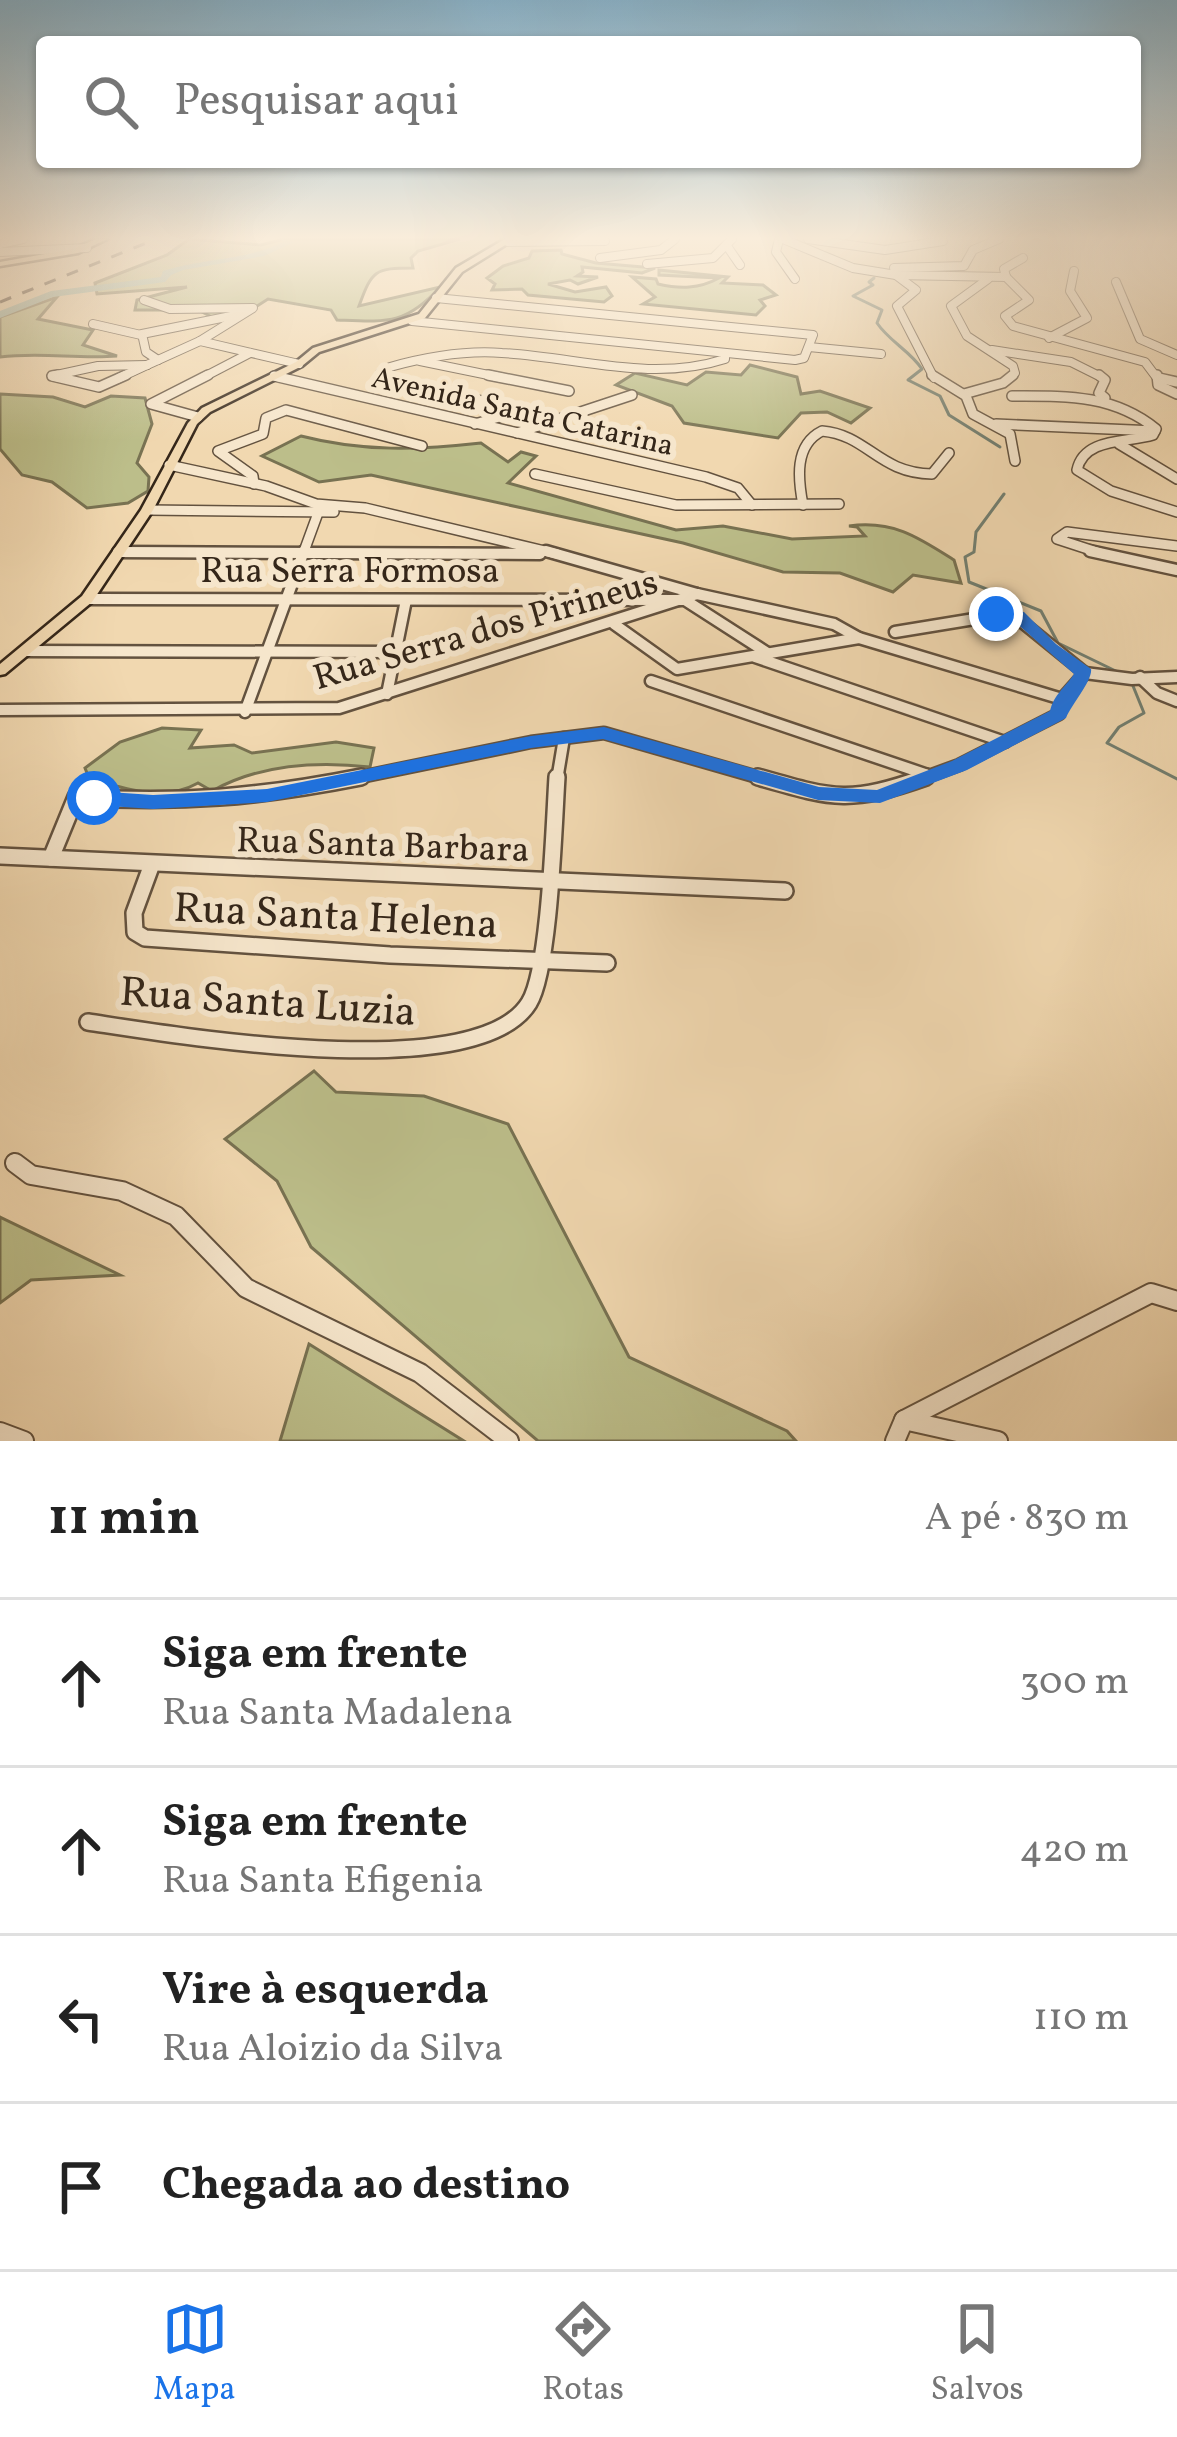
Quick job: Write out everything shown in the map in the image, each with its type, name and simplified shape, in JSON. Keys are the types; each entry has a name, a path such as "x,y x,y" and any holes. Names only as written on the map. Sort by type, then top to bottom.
{"main road":[{"path":"0,671 87,599 147,510 198,417 316,350 412,321 427,306"}],"street":[{"path":"153,362 98,365 52,376 99,388 200,341 253,308 162,306"},
{"path":"486,329 510,306"},
{"path":"412,321 782,359 802,359 813,334 513,306"},
{"path":"898,306 910,343 931,363 933,377 964,394 970,411 1012,438 1015,461"},
{"path":"952,306 961,330 1013,366 1015,376 964,394"},
{"path":"1018,306 1006,320 1018,329 1138,359 1155,369 1158,385 1177,394"},
{"path":"1048,338 1088,315 1081,306"},
{"path":"1126,306 1140,339 1177,355"},
{"path":"93,324 141,335 248,313"},
{"path":"627,343 646,319"},
{"path":"141,335 153,362"},
{"path":"200,341 298,364"},
{"path":"808,346 881,354"},
{"path":"476,424 523,410 380,375 387,368 452,350 672,370 709,366 725,359 725,353"},
{"path":"987,350 1089,367 1105,380 1099,393 1144,418 1156,431"},
{"path":"198,417 151,404 250,353"},
{"path":"418,361 569,391"},
{"name":"Avenida Santa Catarina","path":"274,376 722,482 738,488 752,505"},
{"path":"1159,378 1177,382"},
{"path":"516,434 632,395"},
{"path":"1012,396 1105,398"},
{"path":"254,484 253,476 218,451 263,434 266,418 275,412 316,413 348,429 422,446"},
{"path":"996,424 1156,431"},
{"path":"1156,431 1086,450 1077,460 1077,470 1111,491 1177,512"},
{"path":"802,505 797,459 817,436 845,436 888,467 919,474 932,474 949,453"},
{"path":"1118,443 1177,479"},
{"path":"170,465 316,504 365,508 559,553 691,597 828,622 859,638 1062,699"},
{"path":"536,474 676,505 838,504"},
{"path":"147,510 318,513 365,508"},
{"path":"245,712 318,513"},
{"path":"1177,546 1067,532 1057,539 1068,546 1177,571"},
{"path":"118,552 559,553"},
{"path":"691,597 762,656 1006,743"},
{"name":"Rua Serra Formosa","path":"87,599 691,597"},
{"name":"Rua Serra dos Pirineus","path":"0,710 325,711 691,597"},
{"path":"387,694 406,600"},
{"path":"895,632 996,614 1018,616 1084,673 1177,677"},
{"path":"614,624 677,669 859,638"},
{"path":"25,651 392,652"},
{"path":"51,858 76,797 153,802 267,796 604,733 759,779 842,797 880,796 1006,743 1059,714 1062,699 1084,673"},
{"path":"1130,678 1177,701"},
{"path":"651,681 928,775"},
{"name":"Rua Santa Luzia","path":"88,1022 198,1039 365,1049 438,1048 495,1037 529,1004 548,880 557,755 564,738"},
{"name":"Rua Santa Barbara","path":"0,856 785,891"},
{"name":"Rua Santa Helena","path":"152,864 133,920 135,932 145,938 607,963"},
{"path":"15,1163 45,1180 122,1191 176,1216 246,1288 420,1373 508,1441"},
{"path":"900,1431 1151,1293 1177,1301"},
{"path":"900,1431 998,1441"},
{"path":"0,1432 25,1441"}],"green space":[{"path":"31,306 49,306 38,319 93,330 83,345 117,356 0,357 0,317"},
{"path":"136,306 257,306 246,313 214,318 198,310 135,310"},
{"path":"310,306 419,306 383,320 337,320 331,310"},
{"path":"666,306 765,306 756,315"},
{"path":"750,365 797,377 801,394 820,391 870,408 851,423 827,412 801,413 778,438 684,423 672,406 616,385 635,373 687,385 706,372 741,375"},
{"path":"0,394 53,397 85,407 111,396 145,398 152,424 137,463 149,477 148,491 128,503 87,508 52,482 22,475 0,449"},
{"path":"301,436 391,448 481,443 508,462 521,452 536,456 508,483 676,530 723,526 792,539 865,536 849,526 892,528 954,560 961,583 913,575 893,592 840,573 783,572 683,543 371,475 319,482 262,456"},
{"path":"162,728 201,730 190,748 234,745 252,753 336,742 374,748 370,767 289,767 249,775 212,791 198,783 172,792 144,792 89,778 85,768 120,742"},
{"path":"314,1071 336,1092 424,1096 508,1124 629,1357 787,1431 796,1441 538,1441 311,1247 277,1181 225,1139"},
{"path":"0,1217 120,1275 31,1280 0,1303"},
{"path":"309,1344 464,1441 280,1441"}],"waterway":[{"path":"0,315 21,306"},
{"path":"874,306 882,310 877,323 922,369 908,380 940,396 949,415 1000,447"},
{"path":"1004,494 976,532 974,552 965,557 969,582 1041,611 1058,643 1124,675"},
{"path":"1131,681 1144,713 1119,727 1107,743 1177,779"}],"route":[{"path":"94,798 153,802 267,796 531,742 604,733 818,794 880,796 959,765 1059,714 1062,699 1084,673 1018,616 996,614"}]}
